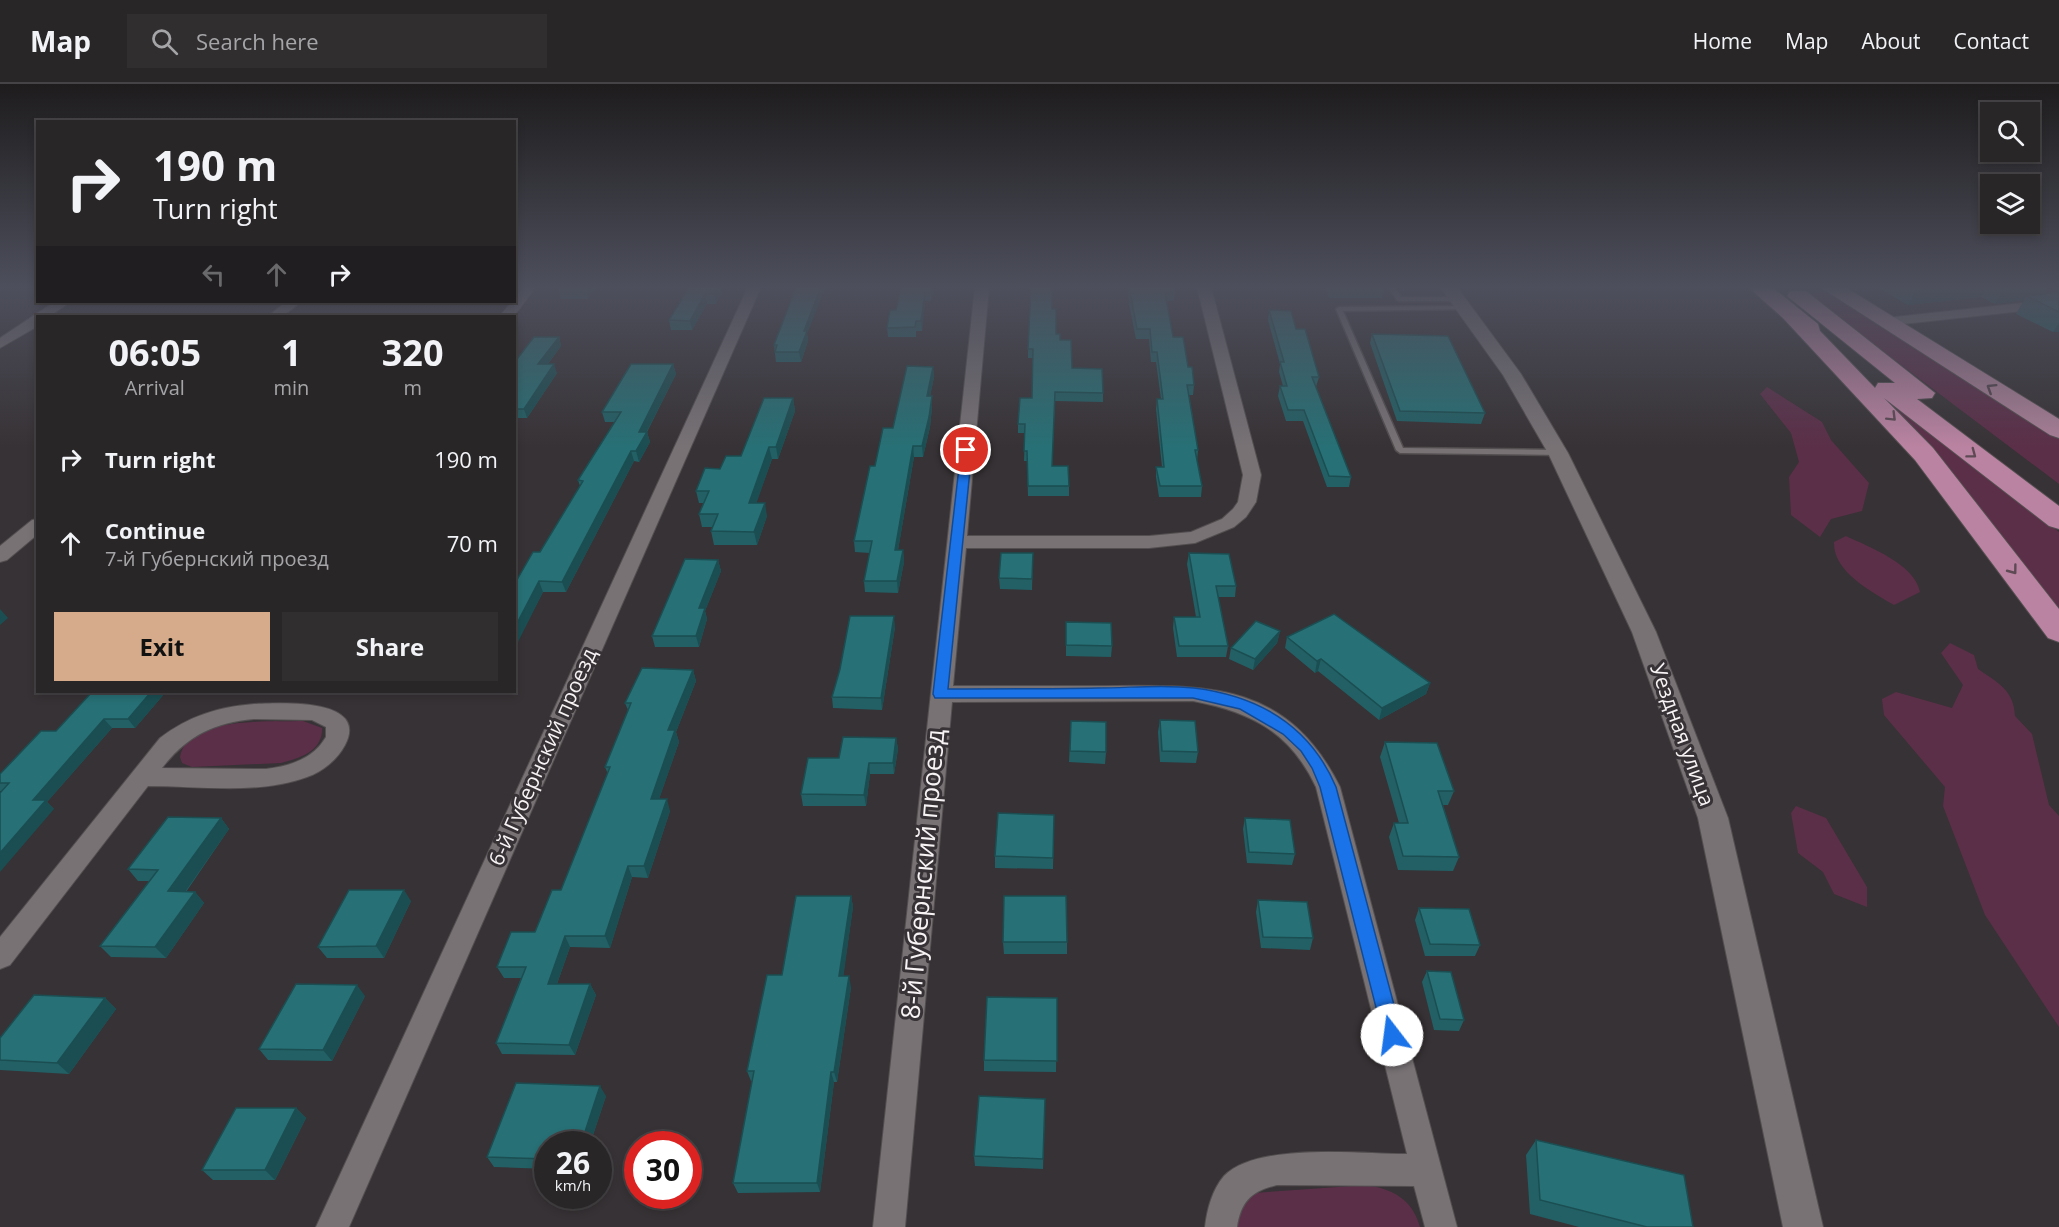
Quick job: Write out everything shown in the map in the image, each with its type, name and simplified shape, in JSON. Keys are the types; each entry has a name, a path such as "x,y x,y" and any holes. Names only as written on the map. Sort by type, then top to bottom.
{"highway":[{"path":"1816,340 1924,454 2059,631"},
{"path":"1825,340 2059,520"},
{"path":"1857,340 2059,495"}],"main road":[{"path":"1915,340 2059,430"}],"street":[{"name":"6-й Губернский проезд","path":"332,1227 731,340"},
{"name":"8-й Губернский проезд","path":"889,1227 976,340"},
{"path":"958,542 1175,540 1213,531 1240,513 1251,491 1252,475 1218,340"},
{"name":"Уездная улица","path":"1487,340 1512,374 1558,453 1644,632 1713,818 1803,1227"},
{"path":"0,556 36,526"},
{"path":"940,694 1193,693 1244,705 1268,716 1306,747 1319,766 1328,787 1441,1227"},
{"path":"0,957 142,777 182,731 219,714 312,712 327,715 336,722 339,732 335,745 323,758 286,776 266,778 142,777"},
{"path":"1221,1227 1223,1208 1234,1187 1253,1174 1277,1169 1427,1170"}],"lane":[{"path":"1353,340 1400,450 1558,453"}],"shaded area":[{"path":"1869,340 1907,340 2059,438 2059,484"},
{"path":"1767,387 1822,422 1831,440 1869,483 1862,511 1831,519 1820,537 1791,515 1789,477 1799,462 1791,433 1760,394"},
{"path":"1879,394 2059,532 2059,617"},
{"path":"1846,536 1878,551 1900,565 1910,573 1920,592 1894,605 1855,580 1840,563 1835,553 1834,542"},
{"path":"1950,643 1974,655 1978,669 2008,693 2015,716 2032,734 2049,805 2059,816 2059,1027 1985,915 1943,806 1945,787 1884,715 1882,699 1896,692 1952,708 1963,685 1941,653"},
{"path":"303,721 322,728 319,742 303,756 288,761 192,767 182,763 180,757 186,744 198,734 214,728 252,722"},
{"path":"1796,806 1826,818 1867,887 1867,907 1834,894 1823,872 1798,853 1791,813"},
{"path":"1367,1185 1401,1197 1412,1209 1420,1227 1230,1227 1233,1214 1254,1193"}],"building":[{"path":"531,340 556,340 538,364 554,364 524,409 516,409 516,360"},
{"path":"776,340 803,340 799,352 775,352 777,345 774,345"},
{"path":"1028,340 1071,340 1072,368 1102,369 1103,393 1055,392 1052,466 1068,466 1069,486 1028,486 1027,451 1024,451 1025,424 1018,424 1020,398 1032,398 1033,349 1028,349"},
{"path":"1151,340 1184,340 1188,367 1192,367 1194,385 1187,385 1202,486 1160,486 1156,467 1164,467 1157,399 1163,399 1157,352 1152,352"},
{"path":"1278,340 1308,340 1319,377 1312,377 1351,477 1329,476 1304,410 1288,410 1280,386 1287,386 1280,362 1284,362"},
{"path":"1374,340 1450,340 1485,413 1400,411"},
{"path":"631,364 673,364 639,432 647,432 636,451 631,451 562,582 539,581 516,625 516,582 533,552 540,552 583,481 578,480 621,412 602,412"},
{"path":"907,366 933,367 927,396 932,396 922,446 913,446 895,550 903,550 897,581 864,581 872,541 854,541 870,466 875,466 883,428 893,428"},
{"path":"764,398 793,398 776,447 769,447 749,503 765,503 754,532 711,531 718,514 699,514 709,491 696,491 705,468 720,469 726,456 741,456"},
{"path":"1001,553 1033,553 1032,579 999,578"},
{"path":"1189,553 1229,554 1236,586 1216,586 1228,646 1179,646 1174,617 1200,617"},
{"path":"685,559 718,560 699,608 705,608 696,636 652,636"},
{"path":"1334,614 1430,683 1382,708 1321,659 1317,661 1287,637"},
{"path":"850,616 894,616 881,698 832,697"},
{"path":"1256,621 1280,631 1255,659 1231,648"},
{"path":"1066,622 1111,623 1112,646 1066,645"},
{"path":"642,668 693,670 668,730 675,730 651,799 667,799 644,866 628,866 605,936 565,936 548,984 590,984 569,1045 496,1043 526,967 497,967 511,932 535,932 552,890 561,890 610,767 605,767 631,703 625,703"},
{"path":"91,693 150,693 128,719 104,719 33,800 46,800 0,853 0,793 9,783 0,783 0,774 41,731 56,731"},
{"path":"1160,720 1195,721 1198,752 1162,751"},
{"path":"1071,721 1106,722 1106,752 1070,751"},
{"path":"843,737 896,738 893,763 869,763 864,795 801,794 808,758 839,758"},
{"path":"1385,742 1437,743 1454,791 1438,791 1459,857 1403,856 1394,823 1408,823"},
{"path":"998,813 1054,815 1053,858 995,856"},
{"path":"168,817 221,818 168,891 195,892 155,947 100,946 158,870 128,869"},
{"path":"1245,818 1290,820 1295,854 1249,852"},
{"path":"349,890 404,890 376,946 318,947"},
{"path":"796,896 851,896 839,976 849,976 834,1072 831,1072 817,1183 733,1183 754,1071 747,1071 767,975 782,975"},
{"path":"1004,896 1066,896 1067,942 1003,942"},
{"path":"1258,900 1307,902 1313,938 1263,937"},
{"path":"1419,908 1469,909 1480,945 1430,944"},
{"path":"1427,971 1451,972 1464,1020 1440,1019"},
{"path":"296,984 357,985 323,1050 259,1049"},
{"path":"34,995 105,998 57,1063 0,1060 0,1038"},
{"path":"987,997 1057,998 1057,1061 984,1060"},
{"path":"516,1083 600,1086 585,1131 534,1131 534,1159 487,1157"},
{"path":"979,1096 1045,1099 1043,1159 974,1156"},
{"path":"236,1108 296,1108 265,1170 202,1170"},
{"path":"1536,1140 1684,1175 1693,1227 1647,1227 1540,1200"}],"route":[{"path":"966,450 940,694 1193,693 1219,697 1244,705 1268,716 1288,730 1306,747 1319,766 1328,787 1392,1035"}]}
